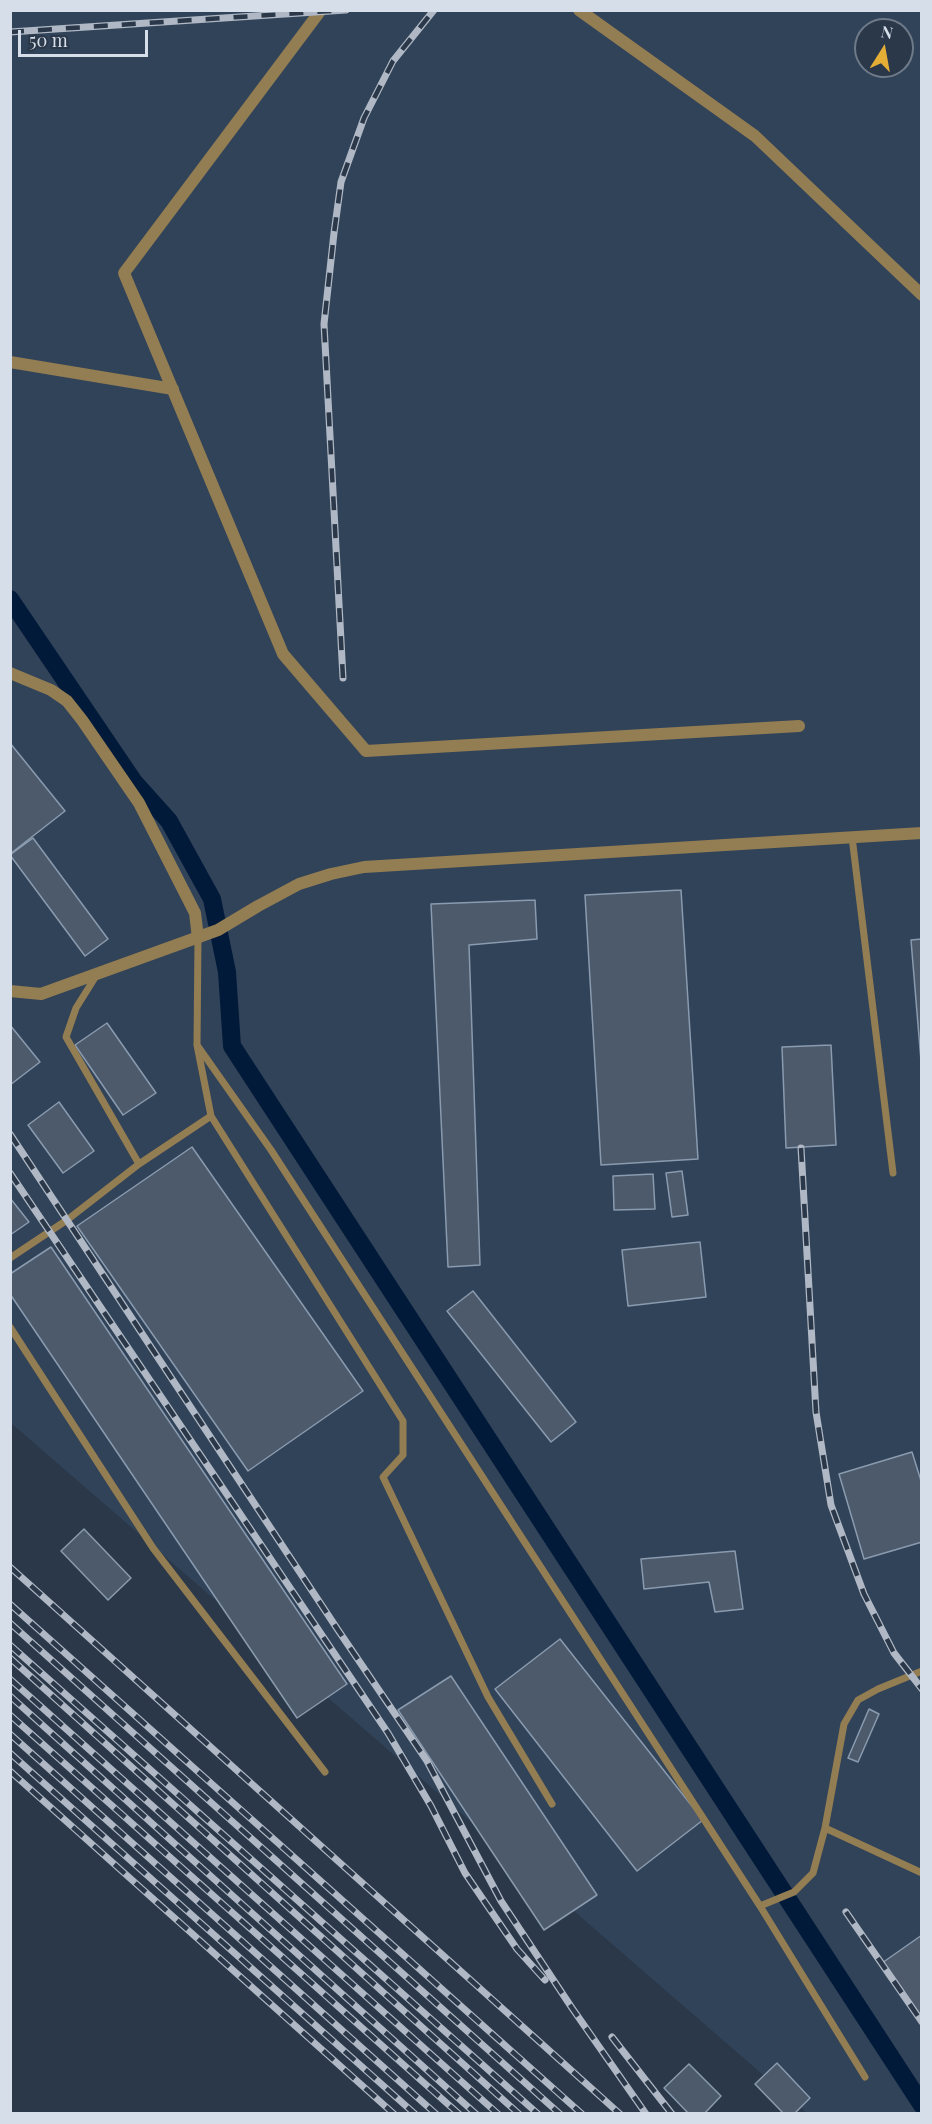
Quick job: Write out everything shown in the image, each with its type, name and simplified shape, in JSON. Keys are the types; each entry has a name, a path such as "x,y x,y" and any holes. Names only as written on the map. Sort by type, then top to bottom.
{"street":[{"path":"321,10 124,273 283,654 366,751 799,726"},
{"path":"579,10 755,136 921,295"},
{"path":"10,362 173,389"},
{"path":"10,673 51,690 67,702 82,720 139,803 195,913 198,938"},
{"path":"10,991 41,994 218,930 299,884 364,867 921,833"}],"lane":[{"path":"852,837 893,1173"},
{"path":"198,938 197,1045 211,1116 403,1421 403,1455 383,1477 488,1697 552,1804"},
{"path":"97,974 76,1008 66,1037 139,1164"},
{"path":"197,1045 272,1150 760,1906 865,2077"},
{"path":"10,1258 67,1220 174,1139 211,1116"},
{"path":"10,1327 153,1548 325,1772"},
{"path":"760,1906 794,1892 813,1873 825,1828 844,1724 858,1700 921,1671"},
{"path":"825,1828 921,1873"}],"shaded area":[{"path":"11,11 921,11 921,2113 807,2113 11,1423"}],"building":[{"path":"10,743 65,811 10,854"},
{"path":"33,838 108,939 85,956 10,855"},
{"path":"681,890 698,1159 601,1165 585,895"},
{"path":"535,900 537,939 469,945 480,1265 448,1267 431,904"},
{"path":"922,939 922,1073 911,940"},
{"path":"107,1023 156,1093 123,1115 75,1045"},
{"path":"10,1025 40,1062 10,1085"},
{"path":"831,1045 836,1145 786,1148 782,1047"},
{"path":"59,1102 94,1151 63,1173 28,1125"},
{"path":"192,1147 363,1391 248,1471 77,1226"},
{"path":"682,1171 688,1215 672,1217 666,1173"},
{"path":"653,1174 655,1209 614,1210 613,1176"},
{"path":"10,1198 29,1222 10,1235"},
{"path":"700,1242 706,1297 628,1306 622,1250"},
{"path":"51,1247 347,1684 297,1718 10,1294 10,1274"},
{"path":"473,1291 576,1422 551,1442 447,1311"},
{"path":"912,1452 922,1484 922,1542 864,1559 839,1474"},
{"path":"84,1529 131,1578 108,1600 61,1551"},
{"path":"735,1551 743,1609 715,1612 709,1582 644,1589 641,1559"},
{"path":"560,1639 703,1820 637,1871 495,1689"},
{"path":"451,1676 597,1895 544,1930 398,1710"},
{"path":"869,1709 879,1714 858,1762 848,1758"},
{"path":"922,1935 922,2018 882,1963"},
{"path":"777,2063 810,2098 794,2114 784,2114 755,2084"},
{"path":"689,2064 721,2096 704,2114 689,2114 664,2088"}],"waterway":[{"path":"10,599 134,782 169,821 212,899 227,972 232,1046 922,2105"}],"railway":[{"path":"10,32 346,10"},
{"path":"343,678 324,324 334,233 341,182 364,118 393,61 434,10"},
{"path":"10,1134 427,1761 501,1901 646,2114"},
{"path":"801,1148 816,1412 831,1505 864,1594 894,1653 922,1689"},
{"path":"10,1173 388,1733 431,1806 465,1873 517,1949 545,1980"},
{"path":"10,1567 620,2114"},
{"path":"10,1604 582,2114"},
{"path":"10,1623 560,2114"},
{"path":"10,1645 538,2114"},
{"path":"10,1658 519,2114"},
{"path":"10,1679 498,2114"},
{"path":"10,1696 476,2114"},
{"path":"10,1715 459,2114"},
{"path":"10,1734 436,2114"},
{"path":"10,1753 415,2114"},
{"path":"10,1771 394,2114"},
{"path":"846,1912 922,2022"},
{"path":"612,2037 672,2114"}]}
